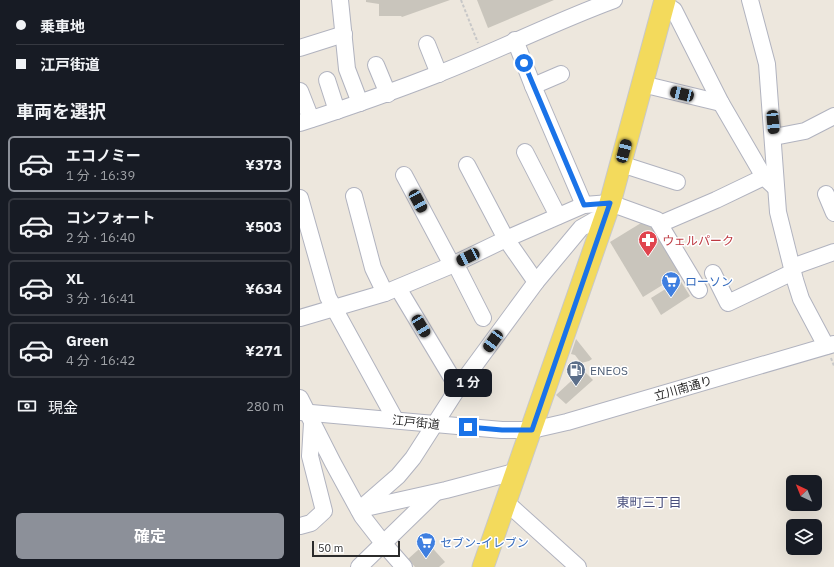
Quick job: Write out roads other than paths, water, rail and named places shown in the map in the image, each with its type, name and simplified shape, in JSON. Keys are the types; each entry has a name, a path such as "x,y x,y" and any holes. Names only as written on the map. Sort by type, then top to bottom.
{"main road":[{"path":"483,567 507,503 608,211 664,2"}],"street":[{"path":"340,0 348,69 360,103"},
{"path":"300,91 305,121 388,94 614,0"},
{"path":"750,0 767,64 774,137 778,212 792,270 801,298 830,345"},
{"path":"664,2 674,10 721,103 764,177 776,188"},
{"path":"300,48 344,34"},
{"path":"515,40 584,205"},
{"path":"427,44 439,74"},
{"path":"376,65 388,94"},
{"path":"533,86 561,74"},
{"path":"327,80 337,111"},
{"path":"642,84 721,103"},
{"path":"774,137 805,130 834,116"},
{"path":"525,152 558,216"},
{"path":"621,164 677,182"},
{"path":"467,165 506,239 536,282"},
{"path":"404,175 483,318"},
{"path":"660,224 764,177"},
{"path":"826,194 834,213"},
{"path":"354,196 373,268 392,291 458,388"},
{"path":"300,198 328,297 395,419"},
{"path":"300,318 392,291 584,205 658,220 709,278 728,303 792,270 834,252"},
{"path":"359,510 398,476 412,458 458,388 536,282 581,228 608,211"},
{"name":"立川南通り","path":"532,430 567,422 830,345"},
{"path":"300,526 311,523 324,511 305,457 305,411"},
{"path":"305,411 359,510 383,543 404,567"},
{"name":"江戸街道","path":"305,411 502,430 532,430"},
{"path":"359,510 435,493 518,471"},
{"path":"359,567 435,493"},
{"path":"507,503 578,567"}],"place":[{"name":"ウェルパーク","path":"648,257"},
{"name":"ローソン","path":"671,298"},
{"name":"ENEOS","path":"576,387"},
{"name":"セブン-イレブン","path":"426,559"}],"district":[{"name":"東町三丁目","path":"649,502"}]}
